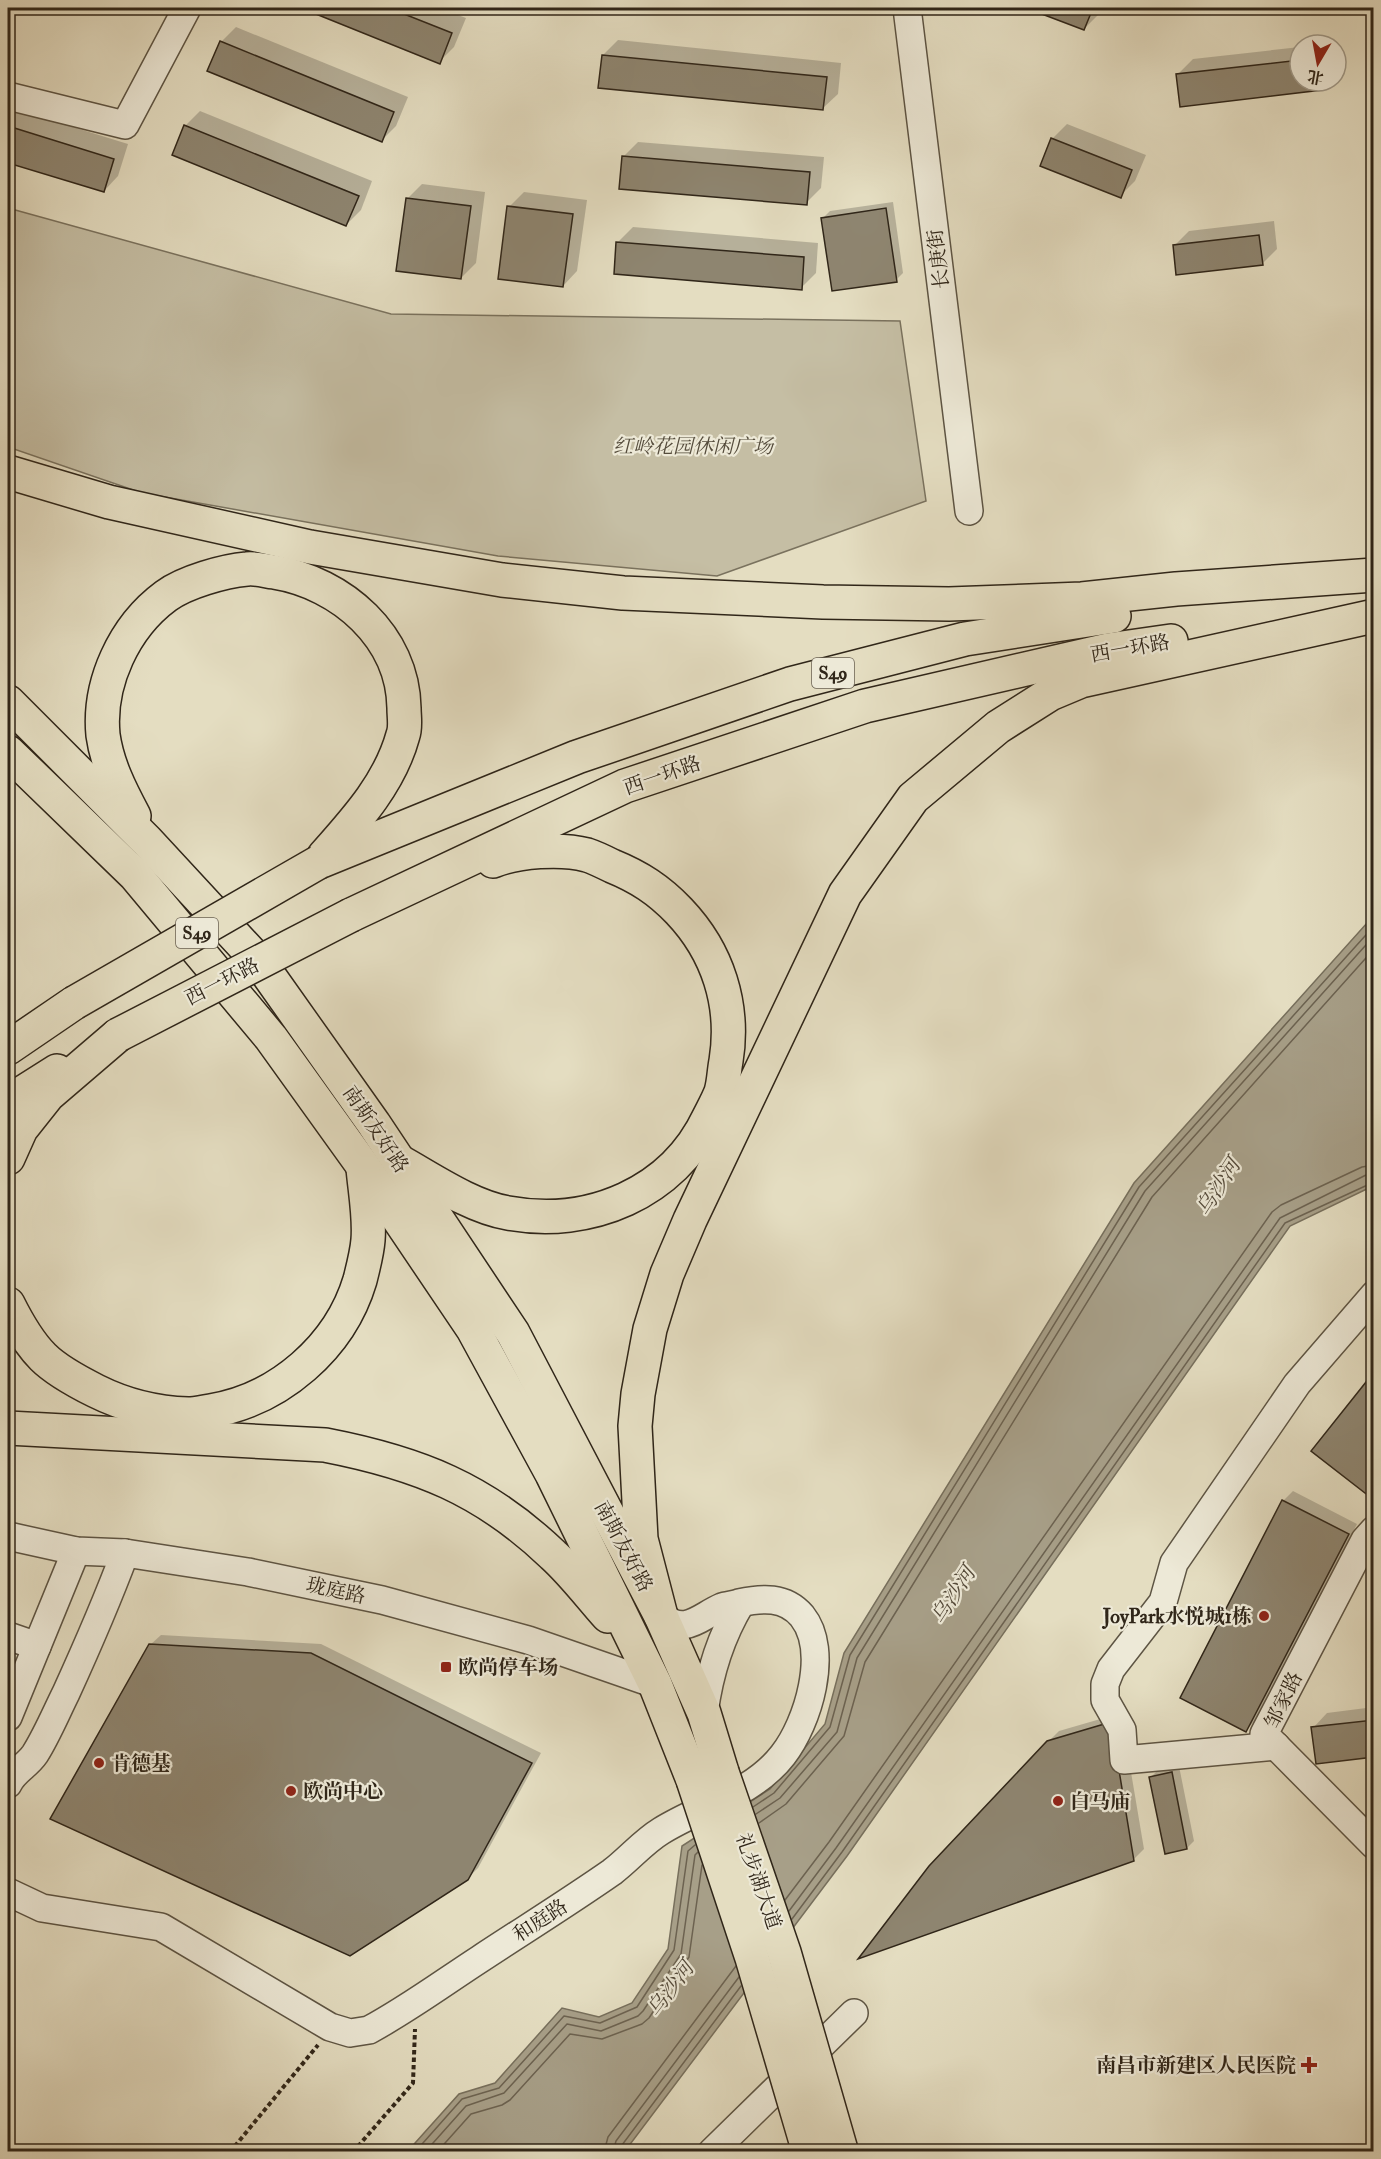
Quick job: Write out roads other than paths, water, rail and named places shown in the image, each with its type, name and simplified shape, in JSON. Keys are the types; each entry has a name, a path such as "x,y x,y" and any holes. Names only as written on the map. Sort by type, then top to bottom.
{"highway":[{"path":"8,472 109,502 310,547 502,580 623,593 823,602 949,604 1082,599 1176,589 1374,577"},
{"path":"147,841 114,779 103,735 104,700 115,660 134,627 167,595 212,575 250,568 291,575 327,589 365,617 390,650 404,688 404,733 388,774 360,815 319,862"},
{"name":"西一环路","path":"8,1048 74,1003 319,862 577,757 790,684 965,639 1374,577"},
{"path":"661,1616 642,1539 635,1426 638,1394 650,1329 667,1274 690,1220 844,894 913,798 998,727 1050,694 1081,681 1374,614"},
{"name":"西一环路","path":"8,1102 118,1035 351,915 625,786 865,706 1108,650 1374,614"},
{"name":"南斯友好路","path":"8,702 147,841 260,963 398,1161 513,1333 661,1616"},
{"name":"南斯友好路","path":"8,752 135,875 271,1038 363,1166 473,1329 552,1474 636,1647"},
{"path":"351,915 502,857 548,851 586,855 625,871 660,892 690,923 712,956 726,994 729,1038 720,1092 700,1136 671,1171 640,1192 610,1206 578,1215 542,1217 506,1213 465,1198 398,1161"},
{"path":"8,1028 74,1003"},
{"path":"8,1158 21,1129 48,1095 118,1035"},
{"path":"8,1304 21,1329 43,1357 79,1383 114,1400 153,1410 189,1414 226,1408 261,1396 296,1373 318,1352 347,1311 360,1280 368,1240 363,1166"},
{"path":"8,1428 325,1445 367,1453 409,1465 459,1486 505,1514 554,1555 636,1647"},
{"name":"礼步湖大道","path":"661,1616 704,1713 708,1776 752,1958 809,2151"},
{"name":"礼步湖大道","path":"636,1647 708,1776 784,1952 841,2151"}],"street":[{"path":"8,96 124,125 187,8"},
{"name":"长庚街","path":"907,8 969,511"},
{"path":"1276,1746 1124,1760 1122,1730 1105,1700 1105,1684 1111,1669 1163,1602 1174,1563 1291,1394 1374,1295"},
{"name":"邹家路","path":"1368,1829 1264,1734 1365,1540 1374,1530"},
{"name":"珑庭路","path":"8,1536 76,1551 125,1553 248,1572 382,1600 528,1640 655,1684"},
{"path":"8,1717 76,1551"},
{"path":"8,1785 12,1775 27,1764 34,1754 94,1633 125,1553"},
{"name":"和庭路","path":"8,1892 42,1908 161,1928 330,2027 350,2033 369,2030 615,1870 660,1832 758,1780 784,1755 803,1721 813,1680 814,1640 810,1628 801,1615 789,1605 757,1599 722,1607 704,1618 681,1625 670,1623 661,1616"},
{"path":"704,1713 706,1693 718,1653 729,1623 741,1603"},
{"path":"8,1636 37,1646"},
{"path":"712,2151 854,2013"}],"water":[{"name":"乌沙河","path":"1373,919 1373,1186 1290,1226 847,1856 625,2151 407,2152 459,2094 495,2083 562,2008 599,2017 632,2003 668,1949 682,1846 770,1789 825,1724 844,1653 1134,1183"}],"place":[{"name":"JoyPark水悦城1栋","path":"1264,1616"},
{"name":"欧尚停车场","path":"446,1667"},
{"name":"肯德基","path":"99,1763"},
{"name":"欧尚中心","path":"291,1791"},
{"name":"白马庙","path":"1058,1801"},
{"name":"南昌市新建区人民医院","path":"1309,2065"}],"park label":[{"name":"红岭花园休闲广场","path":"693,446"}]}
